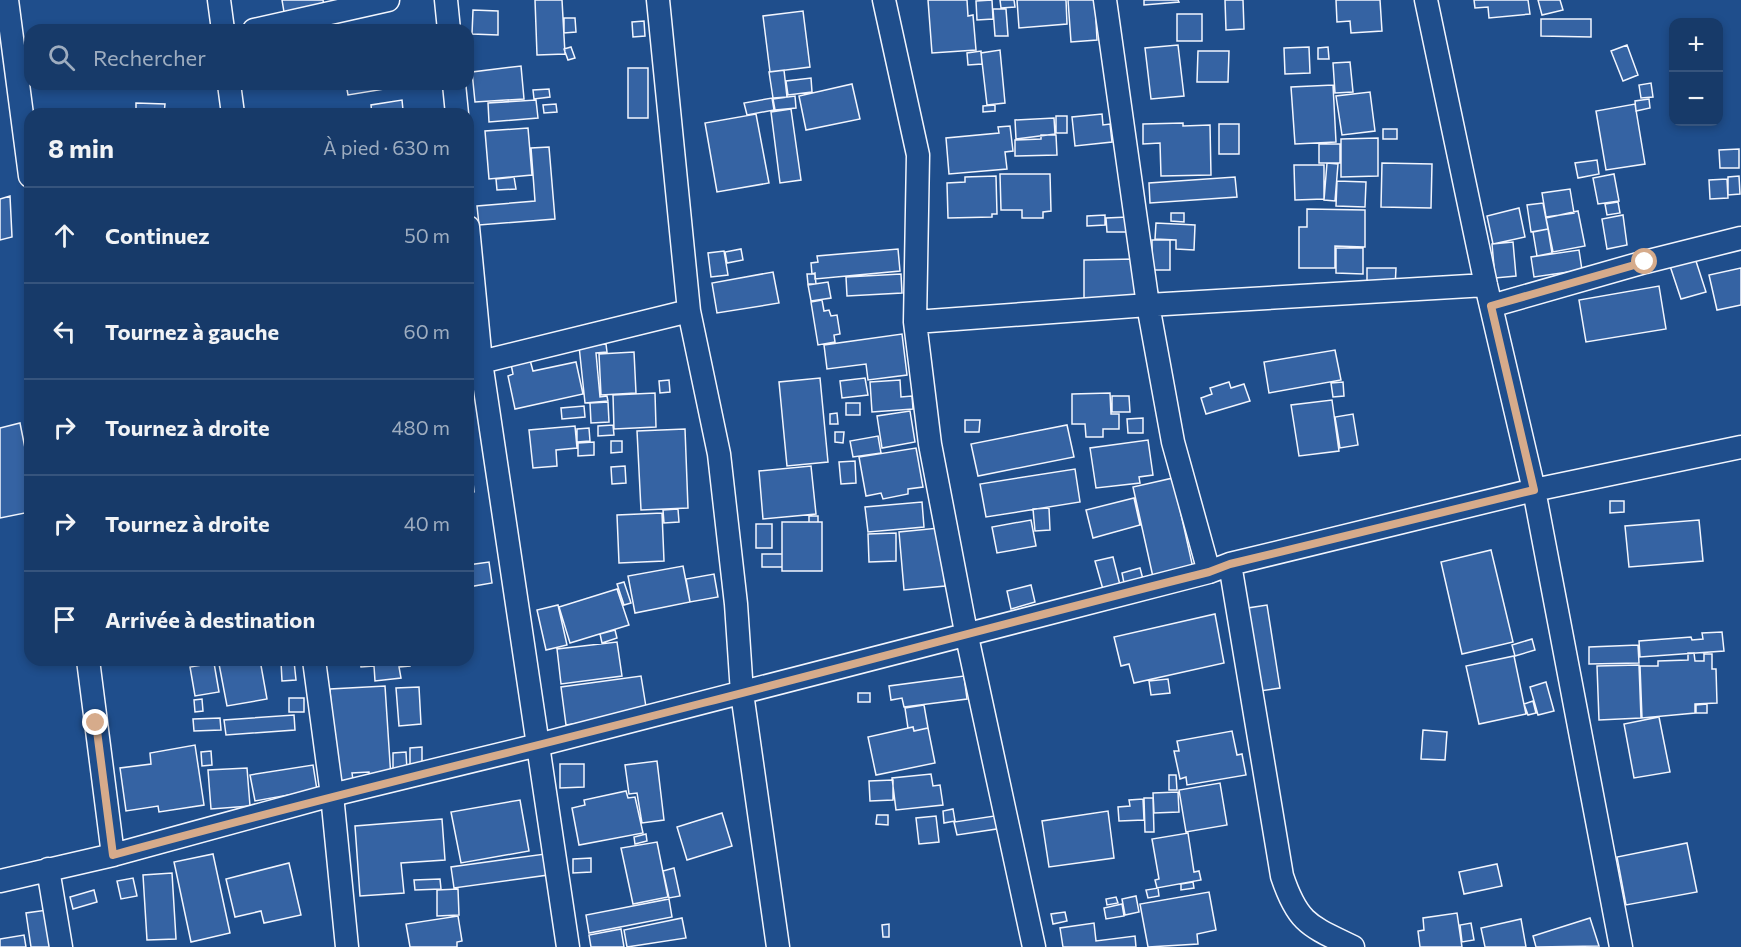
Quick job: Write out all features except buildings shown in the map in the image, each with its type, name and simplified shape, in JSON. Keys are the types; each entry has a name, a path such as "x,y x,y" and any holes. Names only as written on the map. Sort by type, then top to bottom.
{"street":[{"path":"7,0 24,137"},
{"path":"219,0 222,24"},
{"path":"281,24 388,0"},
{"path":"446,0 448,24"},
{"path":"658,0 689,311 719,454 736,603 742,693 778,947"},
{"path":"884,0 918,155 915,322 930,444 966,632 1034,947"},
{"path":"1105,0 1148,305 1173,442 1219,568 1282,876 1292,904 1308,925 1353,947"},
{"path":"1426,0 1489,296 1534,490 1621,947"},
{"path":"230,90 232,108"},
{"path":"455,90 456,108"},
{"path":"915,322 1148,305 1489,296 1645,262 1741,238"},
{"path":"474,289 481,362 568,947"},
{"path":"481,362 689,311"},
{"path":"0,881 113,855 332,795 538,746 966,632 1219,568 1534,490 1741,447"},
{"path":"89,666 113,855"},
{"path":"315,666 332,795 347,947"},
{"path":"48,869 61,947"}],"route":[{"path":"96,723 113,855 332,795 538,746 966,632 1209,572 1230,564 1534,490 1491,306 1645,262"}]}
